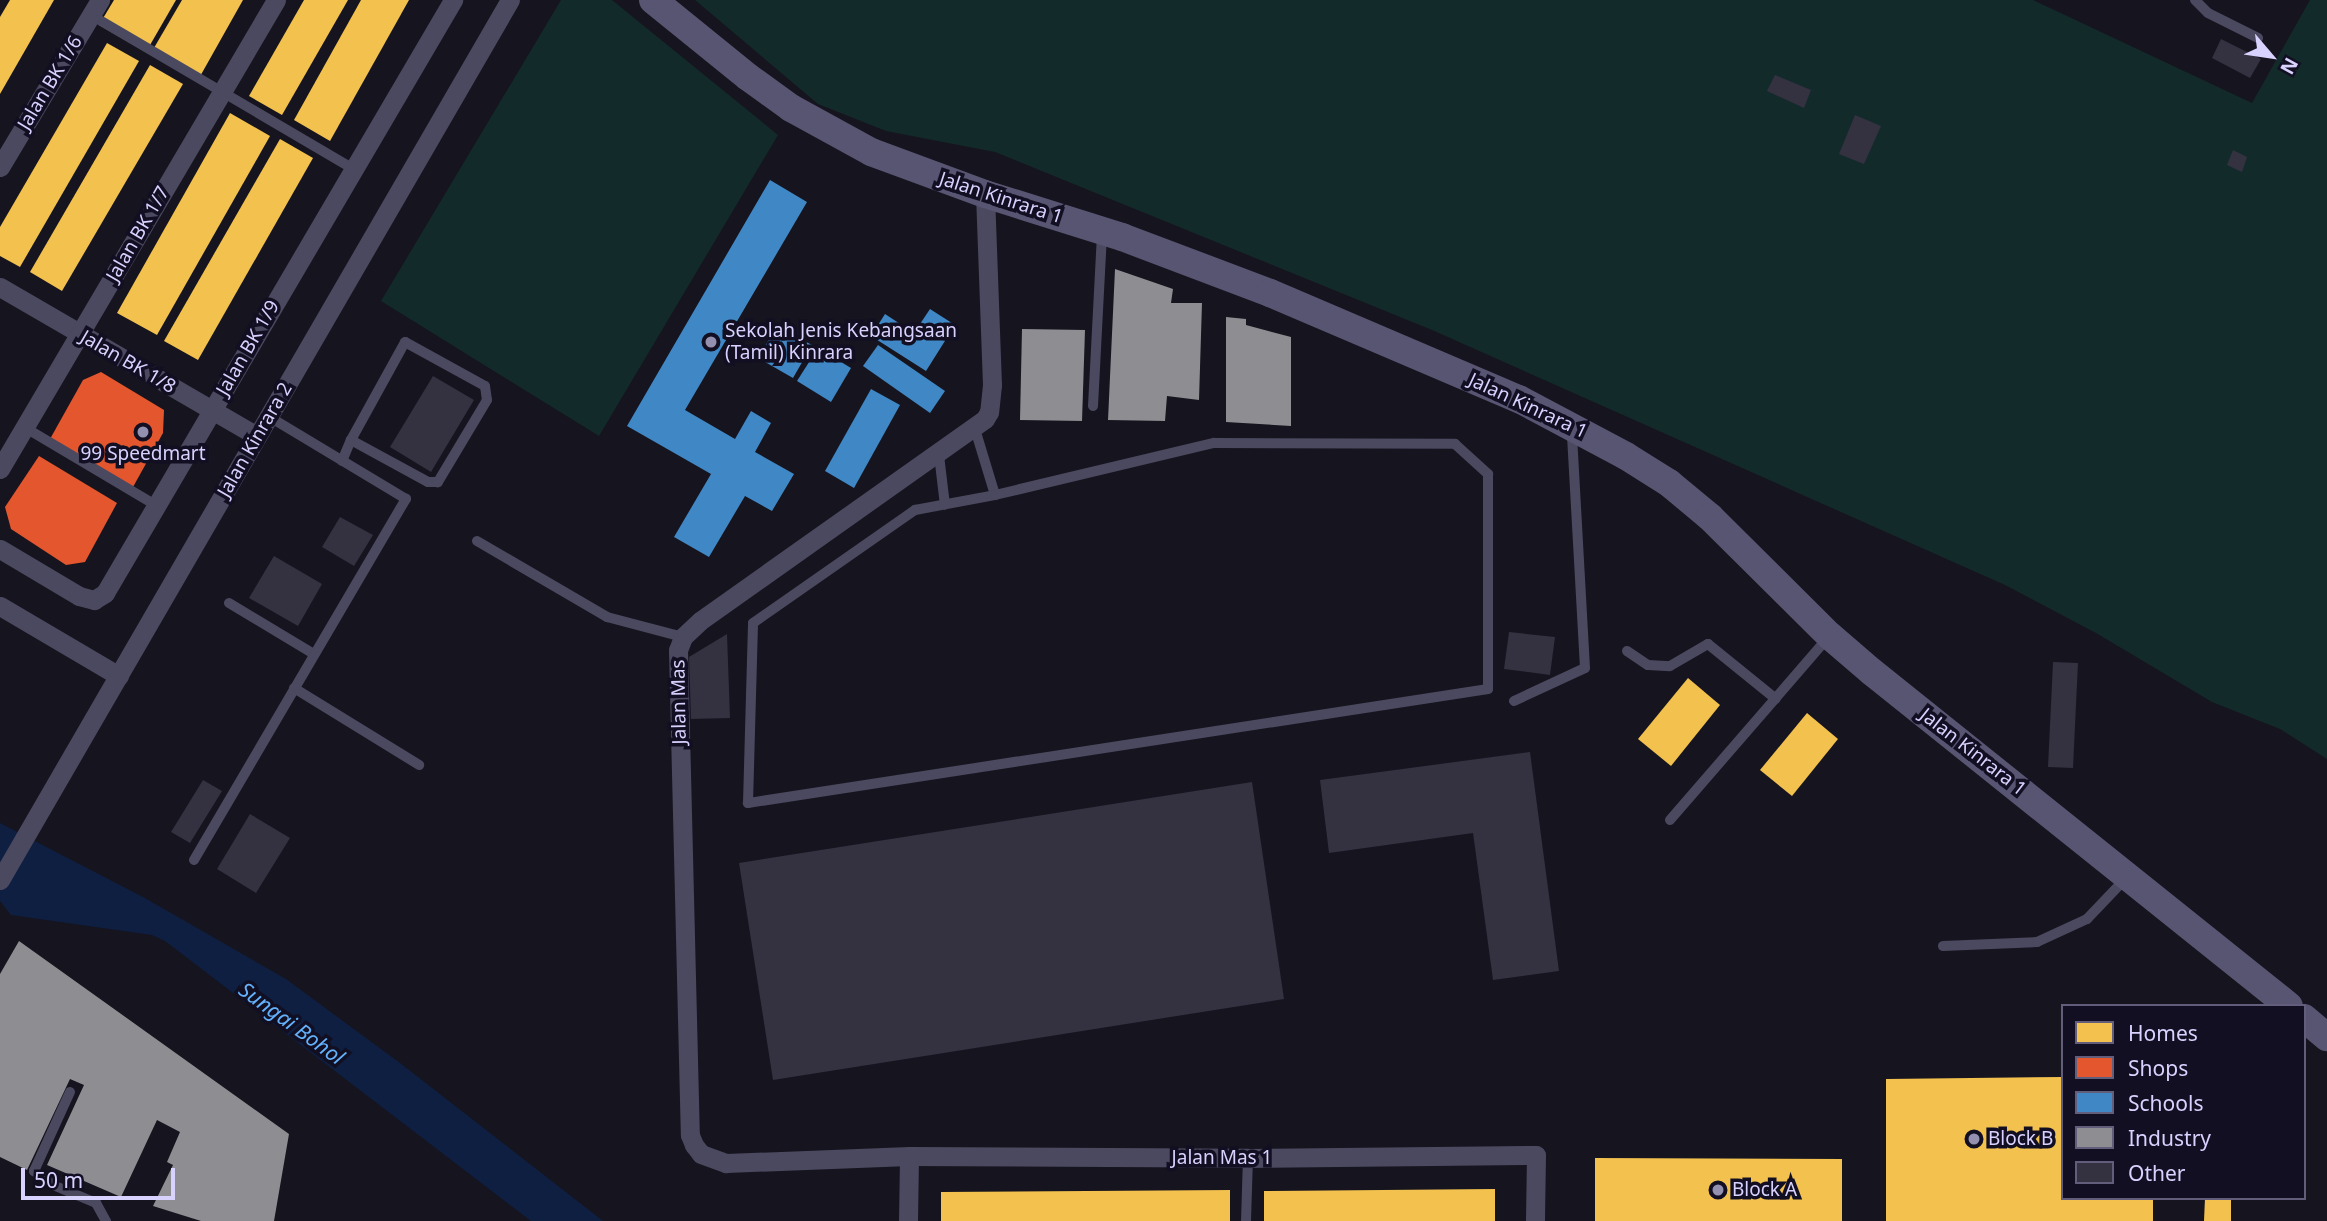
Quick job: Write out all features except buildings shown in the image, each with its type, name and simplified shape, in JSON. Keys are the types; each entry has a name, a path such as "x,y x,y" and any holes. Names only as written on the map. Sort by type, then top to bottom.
{"street":[{"name":"Jalan BK 1/7","path":"0,469 276,0"},
{"name":"Jalan BK 1/9","path":"0,549 66,588 94,600 105,593 453,0"},
{"name":"Jalan Kinrara 2","path":"0,880 510,0"},
{"name":"Jalan Kinrara 1","path":"653,0 748,77 826,130 871,152 985,194 1102,231 1270,293 1572,425 1669,483 1710,517 1830,636 2287,1004"},
{"name":"Jalan BK 1/6","path":"0,167 94,5"},
{"name":"Jalan Mas","path":"909,1156 726,1163 701,1154 694,1145 690,1135 678,650 683,637 701,621 975,429 989,412 992,385 985,194"},
{"name":"Jalan BK 1/8","path":"0,287 257,436"},
{"path":"0,606 119,676"},
{"path":"2306,1020 2327,1037"},
{"name":"Jalan Mas 1","path":"909,1156 1248,1158 1535,1155 1535,1221"},
{"path":"908,1221 909,1156"}],"lane":[{"path":"2195,0 2208,13 2258,38"},
{"path":"94,5 222,92 354,169"},
{"path":"1093,406 1102,231"},
{"path":"342,461 351,440 405,342 485,386 487,400 438,482 428,482 351,440"},
{"path":"194,860 406,499 268,416"},
{"path":"1514,701 1585,668 1572,425"},
{"path":"24,428 156,506"},
{"path":"975,429 995,495"},
{"path":"1214,443 1455,444 1488,474 1488,690 748,803 753,623 915,510 995,495 1214,443"},
{"path":"939,455 944,505"},
{"path":"477,541 607,617 683,637"},
{"path":"229,603 314,654"},
{"path":"1670,820 1830,636"},
{"path":"1627,651 1648,664 1670,666 1708,644 1776,699"},
{"path":"294,688 419,765"},
{"path":"1943,946 2037,942 2087,919 2129,875"},
{"path":"70,1092 34,1171 53,1185 96,1203 106,1221"},
{"path":"1246,1221 1248,1158"}],"green space":[{"path":"561,0 612,0 778,135 599,436 381,301"},
{"path":"695,0 2033,0 2252,103 2310,0 2327,0 2327,759 2280,729 2212,702 2096,633 2005,585 1432,330 995,152 886,131 818,104"}],"water":[{"name":"Sungai Bohol","path":"0,823 143,897 286,979 400,1063 603,1221 531,1221 165,941 152,935 11,915 0,901"}],"place":[{"name":"Sekolah Jenis Kebangsaan (Tamil) Kinrara","path":"711,342"},
{"name":"99 Speedmart","path":"143,432"},
{"name":"Block B","path":"1974,1139"},
{"name":"Block A","path":"1718,1190"}]}
